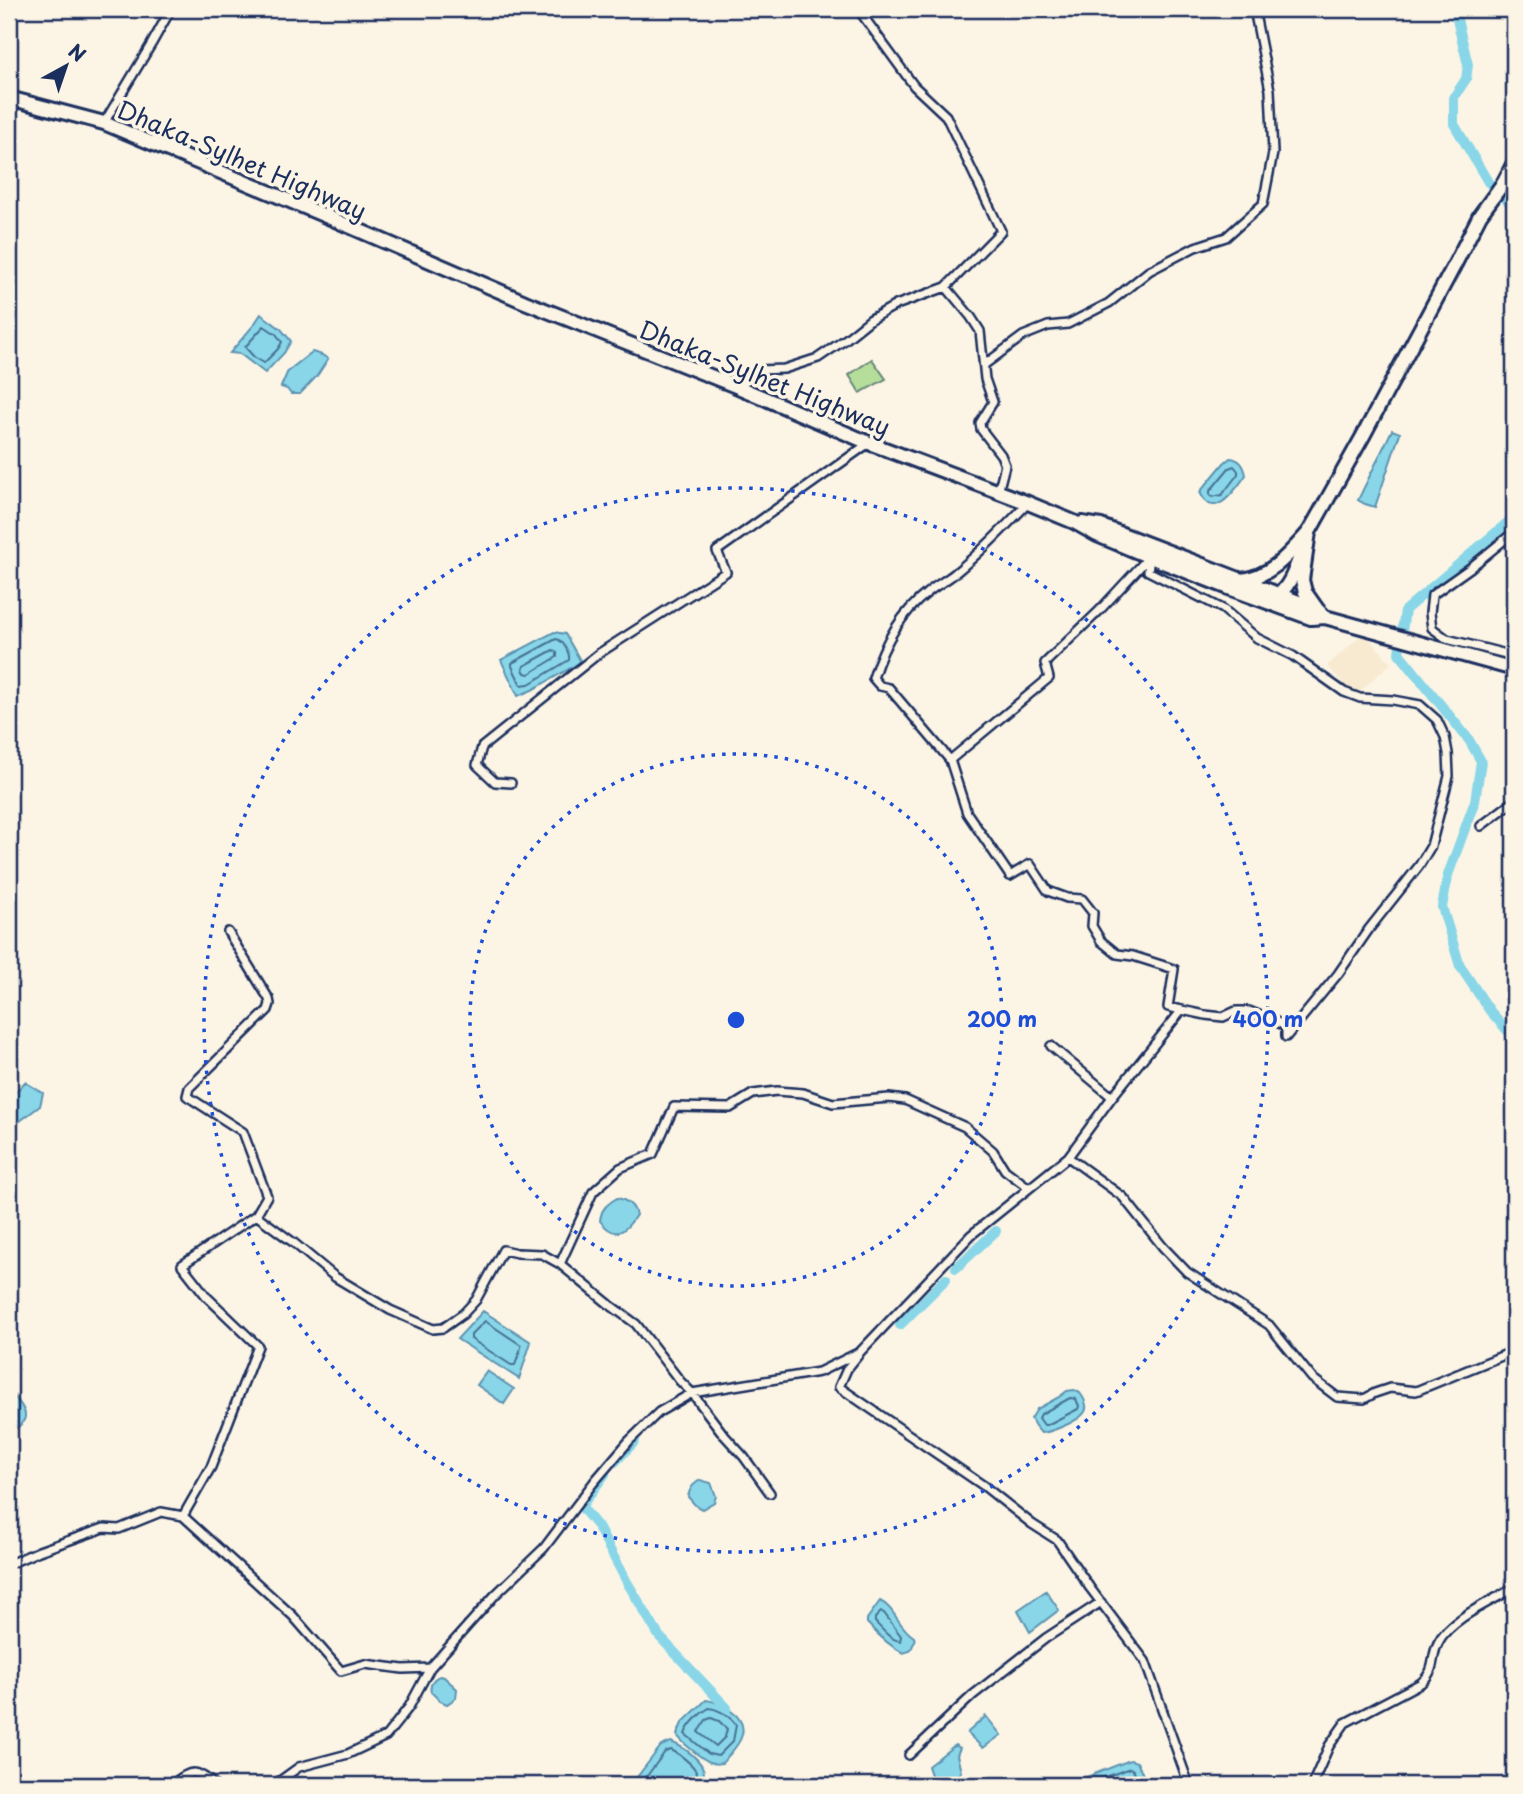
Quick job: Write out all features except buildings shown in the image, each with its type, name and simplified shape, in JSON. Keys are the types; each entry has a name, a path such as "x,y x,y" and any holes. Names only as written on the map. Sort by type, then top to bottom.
{"main road":[{"name":"Dhaka-Sylhet Highway","path":"9,98 104,123 524,302 738,387 869,443 1028,503 1074,522 1097,535 1260,600 1280,602"},
{"path":"1280,602 1308,532 1449,277 1480,215 1504,183 1514,163"},
{"path":"1074,522 1101,526 1241,580 1280,602 1514,669"},
{"path":"1241,580 1252,579 1269,571 1308,532"},
{"path":"1308,532 1302,580 1305,592 1321,613"}],"street":[{"path":"104,123 171,9"},
{"path":"738,387 759,370 784,369 818,358 871,319 896,305 946,287 1000,231 946,116 915,86 858,9"},
{"path":"984,365 1023,336 1048,326 1068,324 1109,303 1149,271 1195,247 1226,237 1263,204 1273,141 1270,90 1254,9"},
{"path":"946,287 980,331 985,379 993,402 980,423 981,429 1001,455 1005,465 999,492"},
{"path":"511,783 495,782 477,765 482,747 598,654 726,572 717,551 869,443"},
{"path":"1028,503 970,560 910,609 888,641 873,678 880,686 889,688 950,760 967,813 1010,876 1030,864 1048,891 1068,898 1082,899 1093,913 1092,926 1101,941 1116,954 1133,956 1174,969 1168,1007 1223,1017 1236,1011 1249,1011 1286,1026 1286,1037 1338,974 1431,846 1449,776 1445,737 1437,720 1420,705 1393,699 1360,698 1344,692 1293,656 1257,638 1223,609 1148,571 1150,557"},
{"path":"1514,532 1471,568 1432,595 1430,613 1432,628 1447,639 1514,656"},
{"path":"950,760 1049,678 1045,663 1100,611 1150,557"},
{"path":"1481,827 1514,801"},
{"path":"183,1516 211,1467 258,1346 207,1297 182,1265 256,1215 267,1196 243,1132 187,1096 189,1088 268,1010 270,1004 228,932"},
{"path":"1181,1010 1068,1157 971,1236 860,1352 847,1369 839,1387 984,1486 1057,1540 1145,1661 1188,1785"},
{"path":"1051,1046 1112,1097"},
{"path":"560,1264 593,1192 620,1168 653,1154 674,1107 730,1108 753,1094 765,1092 803,1093 833,1103 889,1098 905,1100 965,1127 993,1151 1006,1170 1029,1188"},
{"path":"1068,1157 1123,1197 1187,1272 1269,1325 1312,1378 1336,1397 1364,1399 1375,1392 1390,1388 1416,1391 1514,1353"},
{"path":"256,1215 335,1277 390,1310 433,1329 443,1328 463,1314 476,1300 503,1250 542,1254 560,1264 636,1324 770,1493"},
{"path":"274,1785 299,1768 348,1754 386,1735 409,1707 430,1668 495,1595 544,1548 594,1482 629,1441 659,1412 692,1393 819,1372 860,1352"},
{"path":"9,1564 104,1528 120,1529 161,1512 183,1516 293,1616 341,1671 366,1664 403,1669 430,1668"},
{"path":"1312,1785 1329,1745 1345,1723 1421,1683 1429,1676 1438,1642 1451,1626 1514,1588"},
{"path":"909,1755 973,1695 1046,1638 1101,1602"},
{"path":"172,1785 184,1774 195,1772 214,1785"}],"shaded area":[{"path":"1364,633 1391,663 1355,696 1327,666"}],"green space":[{"path":"872,359 886,379 860,393 849,375"}],"water":[{"path":"261,314 281,329 291,341 284,353 265,373 240,354 230,353"},
{"path":"312,352 328,359 300,394 291,394 281,387 288,371"},
{"path":"1392,430 1400,433 1375,507 1358,500"},
{"path":"1230,458 1241,463 1246,475 1224,501 1211,505 1200,492"},
{"path":"554,632 565,634 581,662 518,696 501,660"},
{"path":"25,1082 43,1093 40,1106 12,1127 9,1123 9,1099"},
{"path":"617,1198 629,1204 636,1215 620,1232 610,1231 600,1221 605,1207"},
{"path":"483,1311 531,1342 519,1379 457,1339"},
{"path":"487,1371 514,1389 504,1404 477,1385"},
{"path":"9,1390 23,1408 25,1418 9,1433"},
{"path":"1067,1391 1080,1393 1084,1401 1084,1413 1066,1425 1041,1433 1031,1419 1037,1409"},
{"path":"700,1480 711,1483 716,1496 714,1502 702,1509 688,1497 692,1487"},
{"path":"1046,1591 1059,1610 1030,1632 1018,1610"},
{"path":"880,1601 914,1637 910,1651 903,1653 898,1650 867,1623"},
{"path":"440,1676 457,1689 456,1698 447,1704 431,1692 432,1682"},
{"path":"706,1700 728,1709 742,1724 743,1731 738,1744 722,1763 706,1760 677,1735 682,1723"},
{"path":"986,1716 1001,1735 983,1748 967,1733"},
{"path":"671,1742 687,1751 701,1764 704,1775 702,1785 631,1785 661,1746"},
{"path":"955,1745 960,1748 957,1755 961,1772 946,1785 942,1785 931,1775 928,1766"},
{"path":"1130,1760 1137,1762 1146,1785 1070,1785 1074,1782"}],"waterway":[{"path":"1453,9 1468,65 1466,79 1454,97 1454,124 1488,182 1514,207"},
{"path":"1514,517 1405,610 1399,653 1469,740 1481,761 1475,801 1448,875 1442,907 1460,966 1490,1011 1514,1038"},
{"path":"956,1268 996,1231"},
{"path":"900,1325 946,1279"},
{"path":"615,1462 635,1441"},
{"path":"605,1474 582,1505 584,1510 598,1527 659,1636 727,1708"}]}
